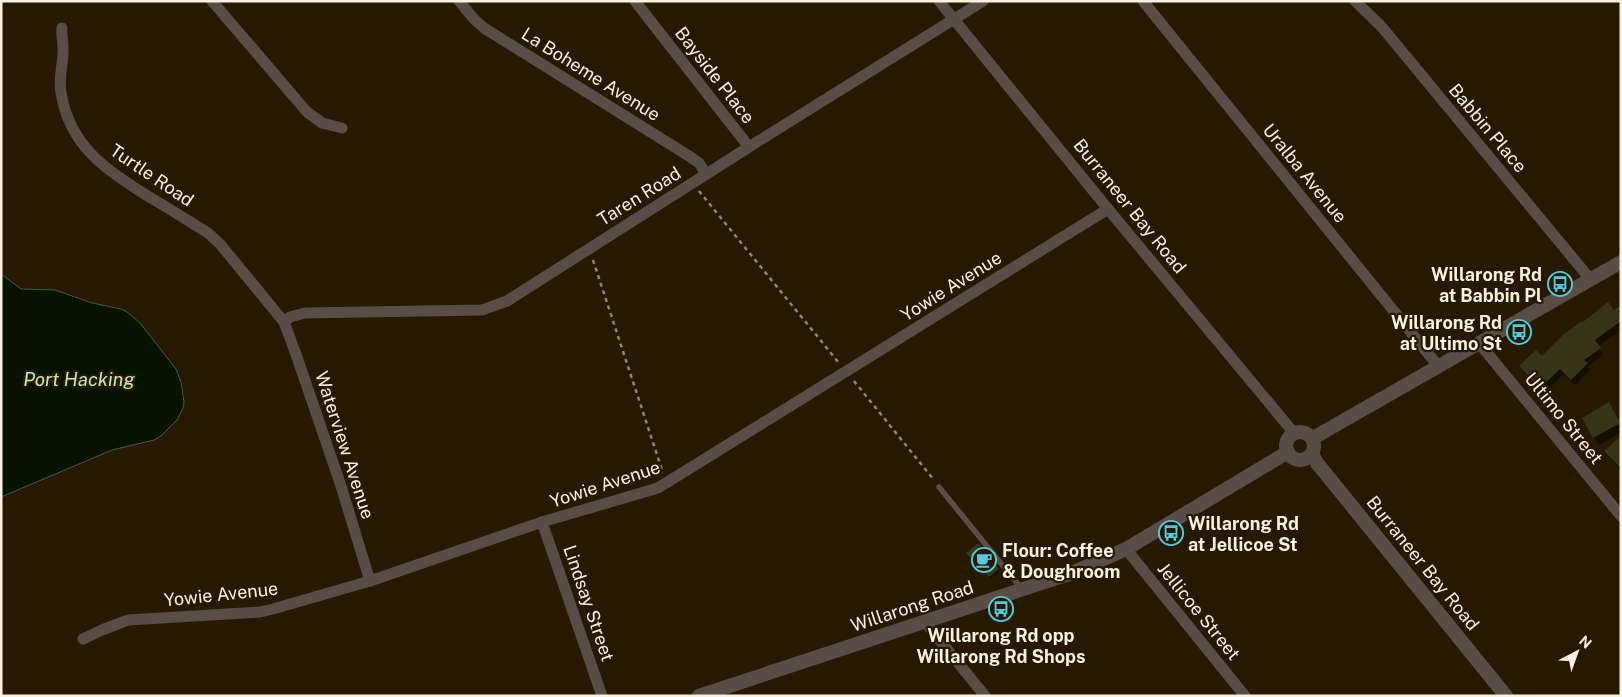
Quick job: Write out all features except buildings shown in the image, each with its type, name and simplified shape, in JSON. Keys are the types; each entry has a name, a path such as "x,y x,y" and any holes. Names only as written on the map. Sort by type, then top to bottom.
{"street":[{"path":"212,1 307,112 322,123 342,128"},
{"name":"La Boheme Avenue","path":"459,1 474,20 484,28 689,156 699,163 706,174"},
{"name":"Bayside Place","path":"635,1 749,147"},
{"name":"Burraneer Bay Road","path":"939,1 1294,433"},
{"name":"Taren Road","path":"284,322 290,317 305,313 482,310 507,301 983,1"},
{"name":"Uralba Avenue","path":"1143,1 1439,367"},
{"name":"Babbin Place","path":"1355,1 1381,26 1591,280"},
{"name":"Turtle Road","path":"62,28 61,92 74,130 88,151 104,168 208,233 220,244 284,322"},
{"name":"Yowie Avenue","path":"83,639 128,620 260,612 300,602 370,581 542,522 642,494 667,484 1108,209"},
{"path":"1313,438 1621,262"},
{"name":"Waterview Avenue","path":"284,322 341,486 370,581"},
{"name":"Ultimo Street","path":"1479,343 1621,516"},
{"path":"1304,432 1313,438 1314,448 1309,457 1299,460 1288,452 1286,442 1294,433 1304,432"},
{"name":"Willarong Road","path":"699,696 1072,573 1126,549 1288,452"},
{"name":"Burraneer Bay Road","path":"1312,454 1317,463 1506,696"},
{"name":"Lindsay Street","path":"542,522 602,696"},
{"name":"Jellicoe Street","path":"1126,549 1245,696"},
{"path":"925,622 985,696"}],"lane":[{"path":"939,486 1022,590"}],"path":[{"path":"693,183 939,486"},
{"path":"590,249 667,484"}],"water":[{"name":"Port Hacking","path":"1,274 21,289 55,290 92,303 127,312 140,323 176,369 181,382 184,402 177,420 161,436 154,440 112,450 1,497"}],"place":[{"name":"Willarong Rd at Babbin Pl","path":"1560,284"},
{"name":"Willarong Rd at Ultimo St","path":"1519,332"},
{"name":"Willarong Rd at Jellicoe St","path":"1171,533"},
{"name":"Flour: Coffee & Doughroom","path":"984,560"},
{"name":"Willarong Rd opp Willarong Rd Shops","path":"1001,609"}]}
